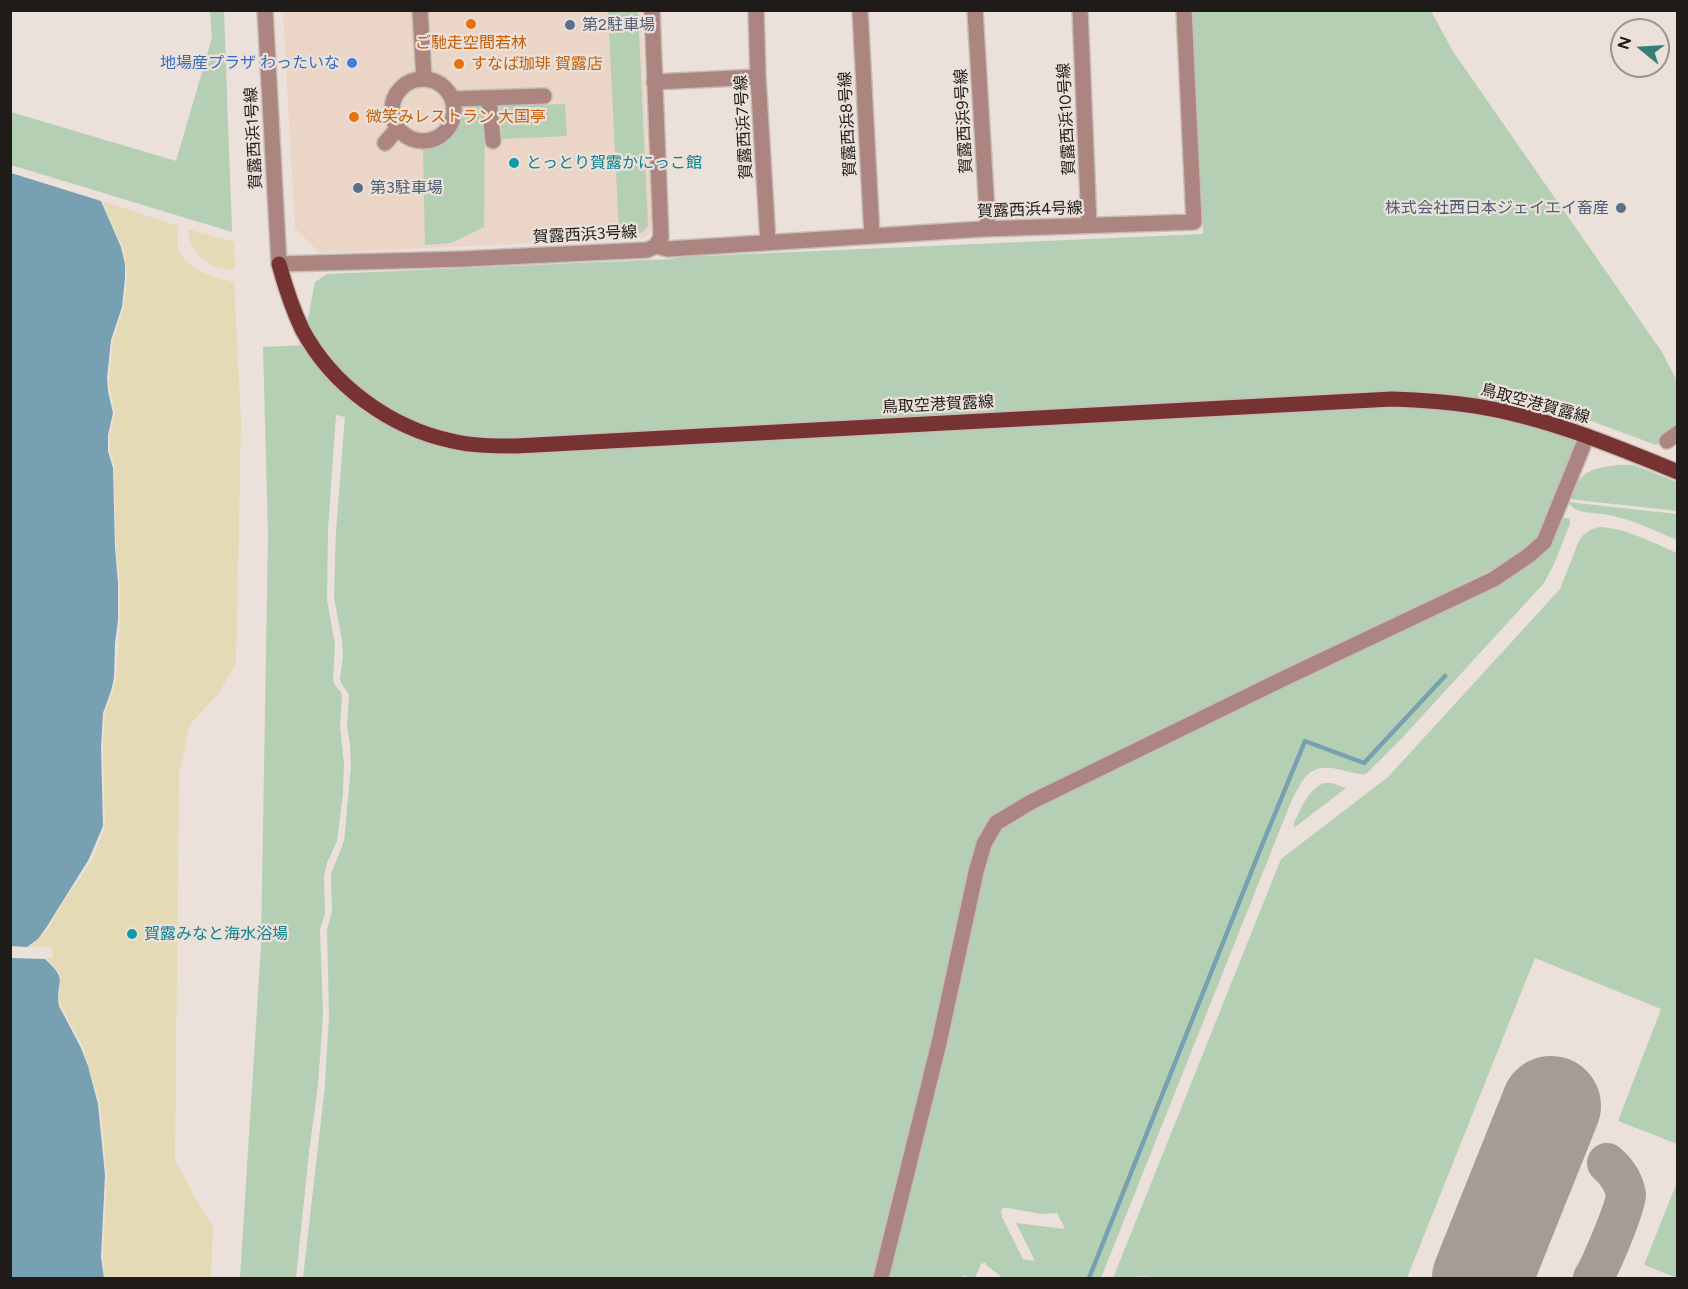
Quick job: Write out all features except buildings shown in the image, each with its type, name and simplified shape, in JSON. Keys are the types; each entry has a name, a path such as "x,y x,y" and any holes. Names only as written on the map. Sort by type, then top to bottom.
{"main road":[{"name":"鳥取空港賀露線","path":"279,264 294,311 304,331 328,366 341,380 375,408 395,420 433,436 465,443 516,446 1392,399 1455,403 1496,410 1552,424 1677,472"}],"street":[{"name":"賀露西浜1号線","path":"265,10 279,264"},
{"path":"420,10 423,79"},
{"name":"賀露西浜3号線","path":"279,264 647,250 656,246 661,237 652,10"},
{"name":"賀露西浜7号線","path":"756,10 768,242"},
{"name":"賀露西浜8号線","path":"860,10 872,236"},
{"name":"賀露西浜9号線","path":"975,10 988,229"},
{"name":"賀露西浜10号線","path":"1080,10 1089,225"},
{"name":"賀露西浜4号線","path":"656,246 668,249 988,229 1194,222 1184,10"},
{"path":"654,82 759,77"},
{"path":"423,79 434,81 450,93 454,113 445,131 437,137 418,141 398,128 392,113 397,93 404,85 413,80 423,79"},
{"path":"452,99 544,96"},
{"path":"489,98 493,141"},
{"path":"385,143 398,128"},
{"path":"881,1278 939,1043 976,872 984,844 996,823 1042,797 1494,579 1544,542 1587,436"}],"shaded area":[{"path":"283,11 641,11 652,230 645,238 320,253 295,228"}],"green space":[{"path":"210,11 224,11 232,232 11,165 11,112 176,161 212,38"},
{"path":"608,11 638,11 648,226 641,233 619,233"},
{"path":"1192,11 1431,11 1452,50 1662,352 1677,381 1677,428 1656,445 1586,419 1542,537 1512,560 1199,711 1015,805 994,821 883,1234 874,1278 303,1278 325,1085 329,1016 327,930 332,912 331,874 344,841 351,767 347,726 349,695 340,679 343,657 342,641 334,597 336,530 345,417 336,415 328,529 327,600 335,644 333,680 342,697 340,726 344,764 337,841 324,876 325,914 320,929 323,1014 318,1085 296,1278 240,1278 261,945 268,535 263,347 303,345 315,282 327,274 1203,234"},
{"path":"479,104 485,109 484,227 451,243 425,245 423,146 444,138 449,133 453,127 458,105"},
{"path":"565,104 567,136 502,139 500,106"},
{"path":"1634,465 1677,482 1677,511 1568,499 1578,482 1588,473 1600,468"},
{"path":"1568,502 1677,514 1677,540 1621,518 1579,511"},
{"path":"1563,518 1570,520 1554,564 1544,583 1403,737 1366,774 1322,768 1309,773 1304,778 1291,802 1101,1278 1003,1278 986,1265 986,1262 981,1264 975,1278 964,1275 962,1278 886,1278 990,849 1000,830 1019,815 1495,584","holes":["1003,1208 1041,1214 1057,1213 1065,1229 1016,1223 1035,1261 1023,1259 1002,1217 1001,1211"]},
{"path":"1599,527 1629,533 1677,553 1677,1144 1618,1121 1661,1009 1535,958 1407,1278 1154,1278 1144,1276 1113,1278 1281,859 1388,777 1560,589 1582,536"},
{"path":"1324,783 1346,788 1294,828 1294,823 1306,800 1313,790"},
{"path":"1677,1182 1677,1278 1644,1265"}],"sand":[{"path":"102,201 178,226 178,248 188,263 211,275 234,282 241,423 236,664 218,694 190,724 179,773 175,1159 213,1227 211,1278 105,1278 103,1256 107,1174 100,1104 83,1047 61,1006 60,976 54,965 46,958 53,958 52,947 28,947 48,929 92,860 105,826 103,747 105,713 116,678 120,620 114,466 110,451 110,436 115,413 109,377 113,340 124,307 127,280 123,248"},
{"path":"187,229 234,242 235,269 217,267 203,259 193,246"}],"water":[{"path":"11,173 101,201 121,247 125,264 122,307 111,340 107,378 113,413 108,435 108,451 113,468 118,620 114,678 103,713 101,748 103,826 89,859 46,928 38,939 27,947 10,946"},
{"path":"11,958 45,959 57,972 60,981 59,1006 88,1066 98,1104 105,1175 101,1257 104,1278 11,1278"}],"waterway":[{"path":"1089,1278 1305,741 1364,763 1445,676"}],"taxiway":[{"path":"1593,1278 1612,1236 1626,1195 1619,1177 1607,1163"}],"runway":[{"path":"1482,1278 1551,1106"}],"place":[{"name":"ご馳走空間若林","path":"471,24"},
{"name":"第2駐車場","path":"570,25"},
{"name":"地場産プラザ わったいな","path":"352,63"},
{"name":"すなば珈琲 賀露店","path":"459,64"},
{"name":"微笑みレストラン 大国亭","path":"354,117"},
{"name":"とっとり賀露かにっこ館","path":"514,163"},
{"name":"第3駐車場","path":"358,188"},
{"name":"株式会社西日本ジェイエイ畜産","path":"1621,208"},
{"name":"賀露みなと海水浴場","path":"132,934"}]}
